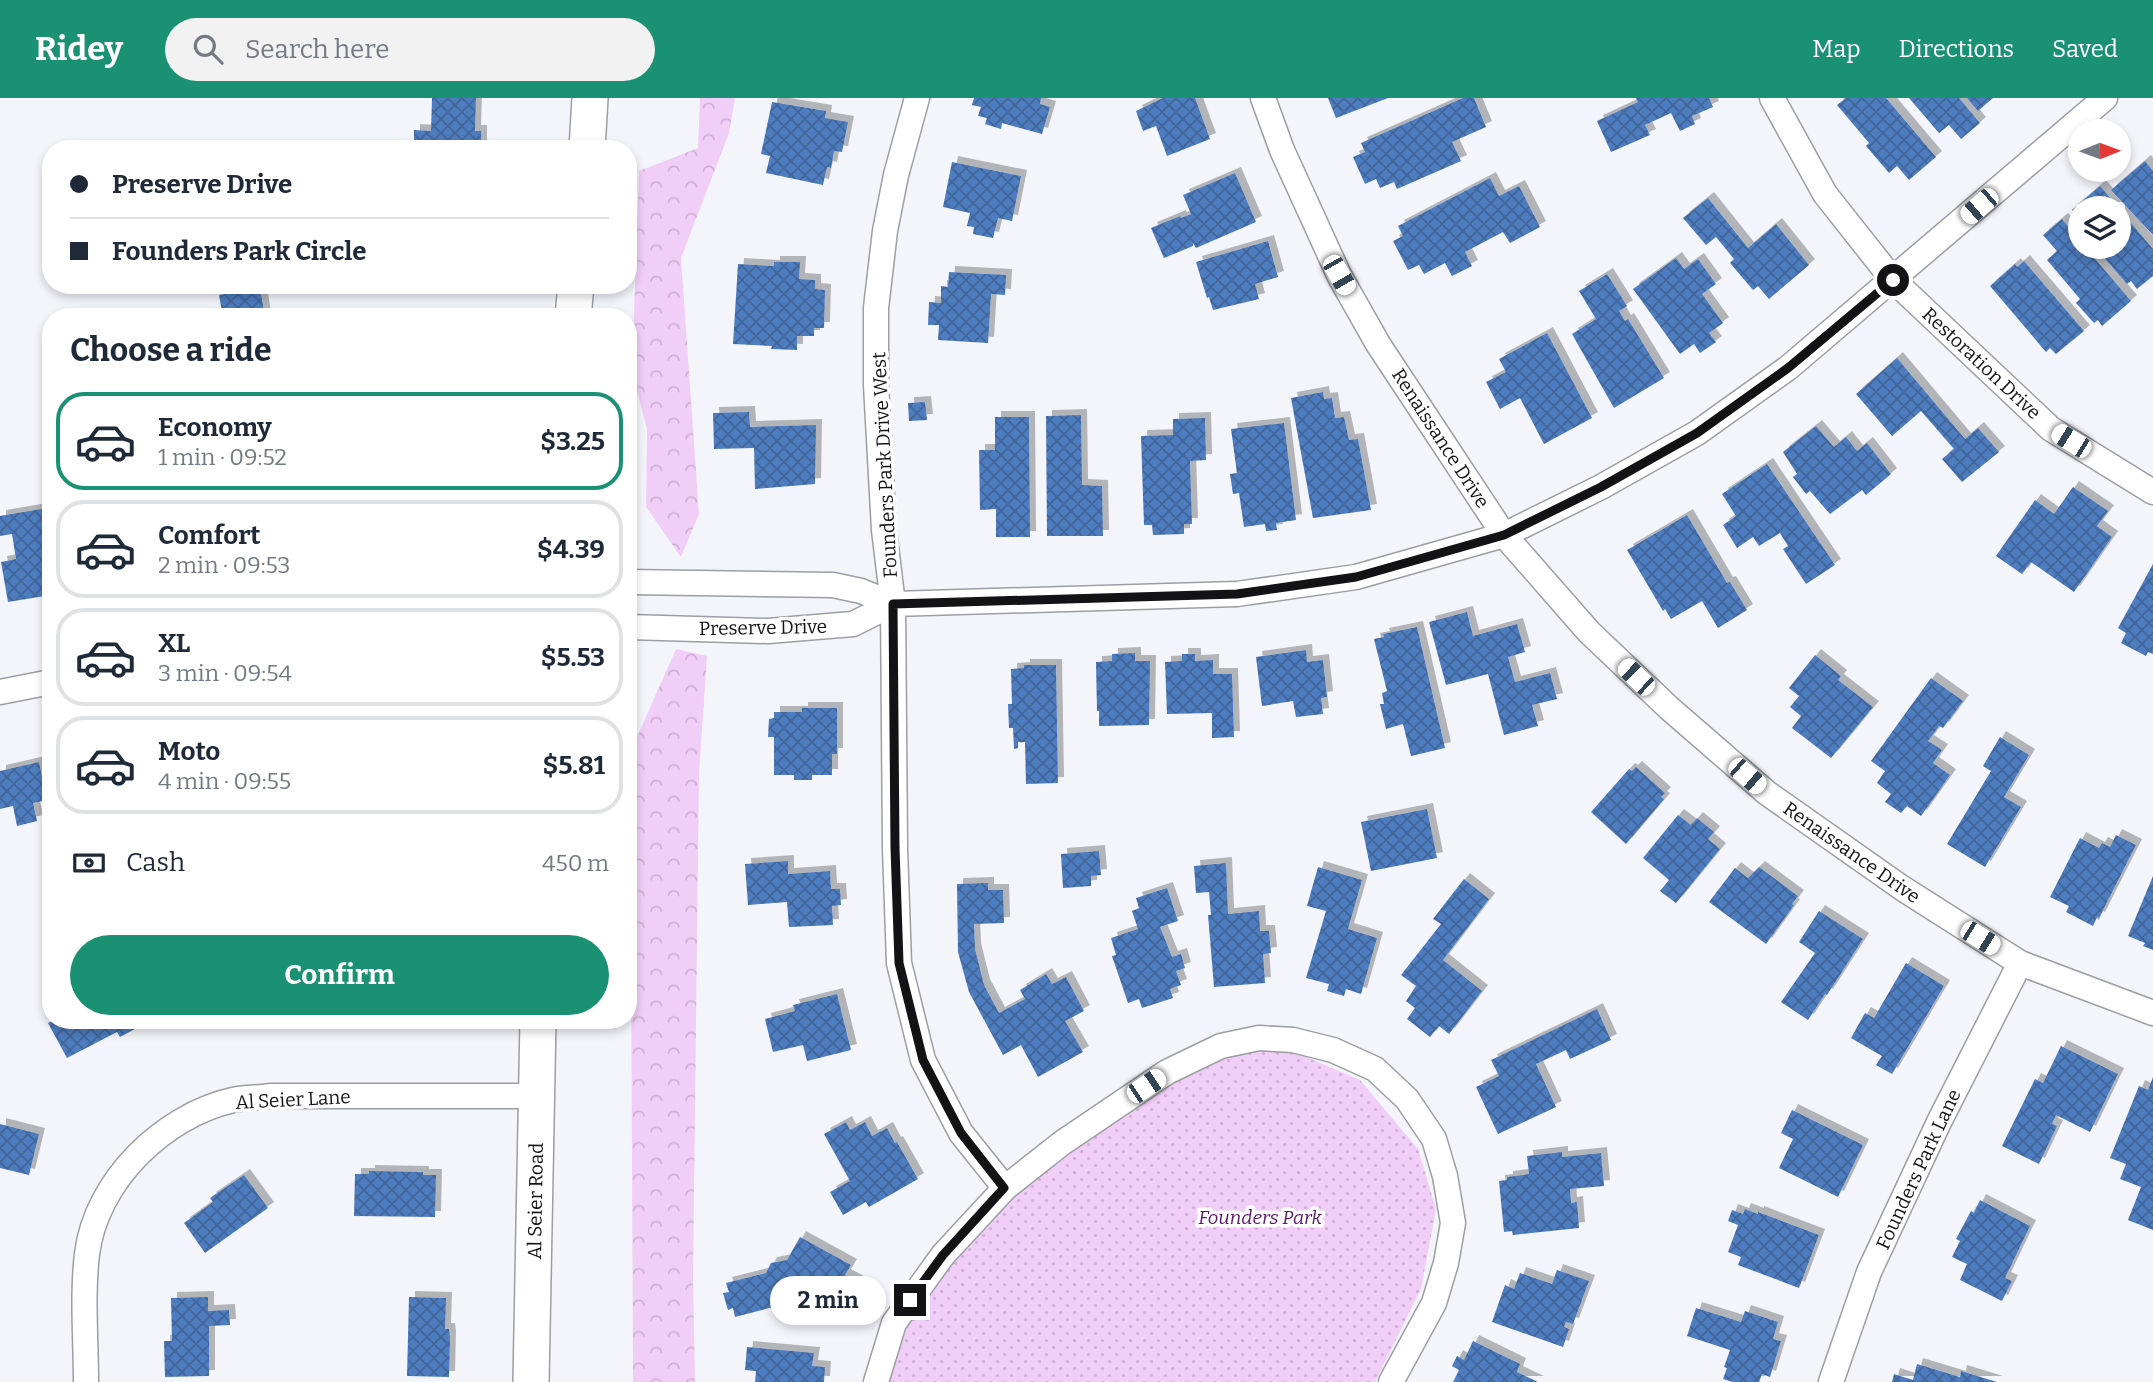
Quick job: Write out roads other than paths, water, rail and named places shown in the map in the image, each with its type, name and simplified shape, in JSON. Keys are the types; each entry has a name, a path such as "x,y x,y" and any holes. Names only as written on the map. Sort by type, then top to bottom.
{"street":[{"path":"588,140 590,98"},
{"name":"Founders Park Drive West","path":"917,98 896,175 885,231 876,308 876,385 884,530 893,604 899,963 923,1060 961,1133 1004,1188"},
{"name":"Renaissance Drive","path":"1263,98 1282,150 1339,275 1378,344 1504,535 1589,632 1668,708 1767,793 1902,888 2020,963 2153,1013"},
{"name":"Restoration Drive","path":"1772,98 1825,194 1893,280 2051,429 2153,492"},
{"name":"Preserve Drive","path":"637,582 833,585 861,591 893,604 1237,594 1356,577 1504,535 1601,487 1697,433 1788,368 2105,98"},
{"name":"Preserve Drive","path":"637,627 768,631 853,624 893,604"},
{"path":"0,692 42,684"},
{"name":"Founders Park Lane","path":"1831,1382 1870,1272 1945,1110 2020,963"},
{"name":"Al Seier Road","path":"531,1382 538,1029"},
{"path":"876,1382 894,1323 943,1255 1004,1188 1062,1143 1167,1072 1221,1046 1259,1038 1293,1040 1334,1050 1375,1069 1407,1099 1434,1139 1445,1176 1453,1223 1446,1263 1434,1303 1391,1382"},
{"name":"Al Seier Lane","path":"86,1382 87,1252 98,1217 113,1184 136,1155 163,1131 193,1115 232,1100 270,1096 537,1096"}],"park label":[{"name":"Founders Park","path":"1260,1217"}]}
